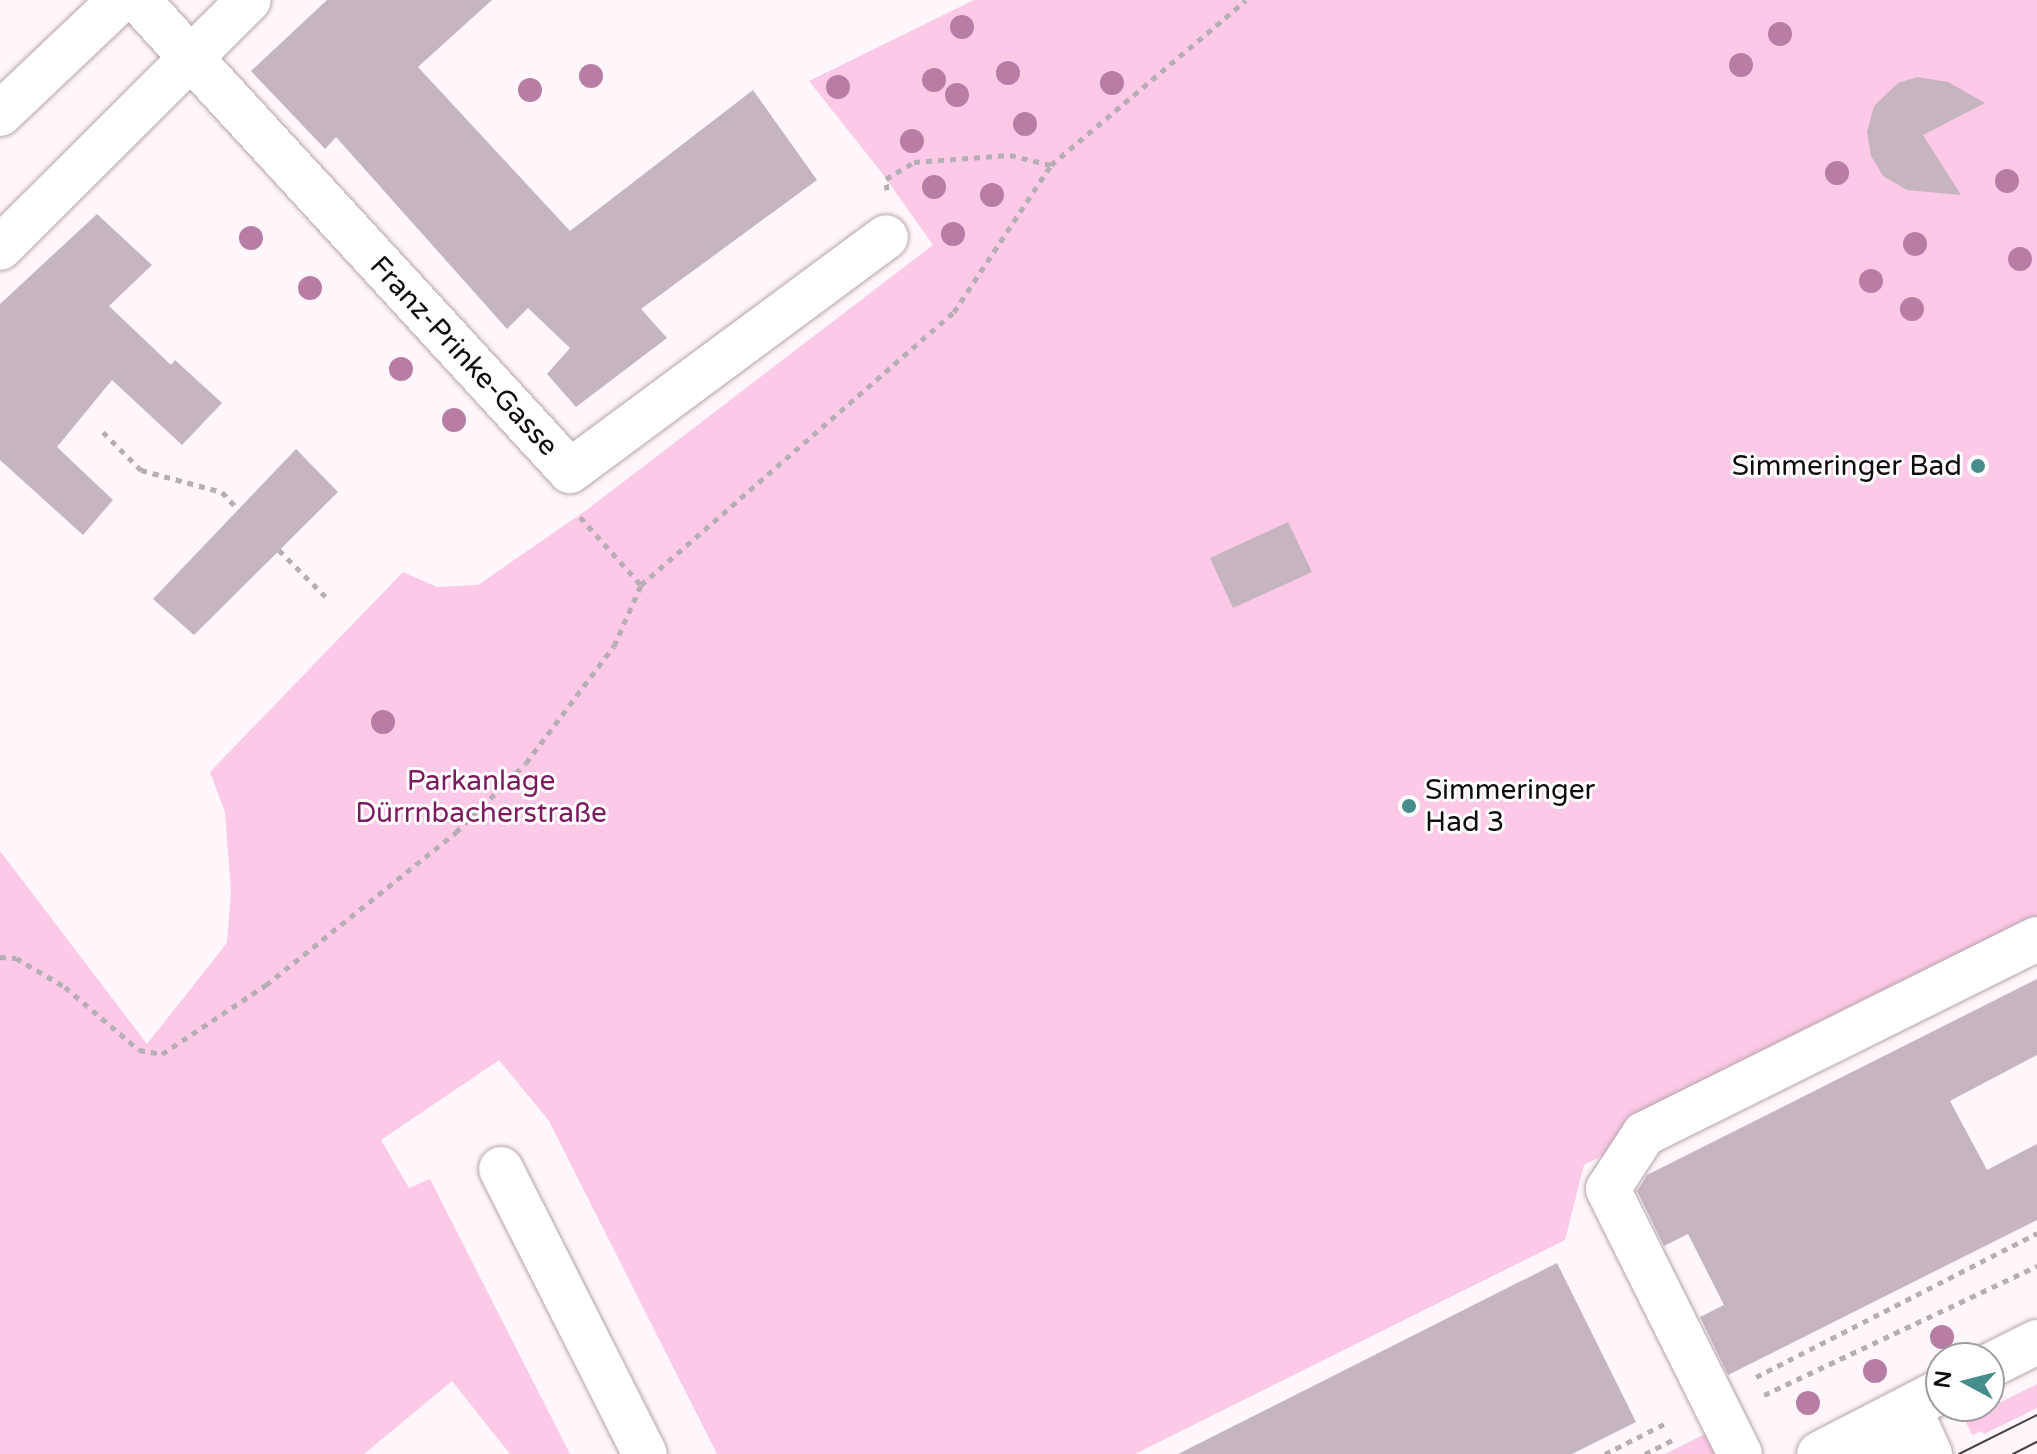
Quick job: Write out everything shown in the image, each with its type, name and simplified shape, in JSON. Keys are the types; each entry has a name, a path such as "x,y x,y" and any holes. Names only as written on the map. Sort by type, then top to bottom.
{"street":[{"path":"0,114 120,0"},
{"name":"Franz-Prinke-Gasse","path":"138,0 570,471 886,237"},
{"path":"2,242 249,0"},
{"path":"1740,1454 1608,1189 1644,1134 2037,939"},
{"path":"501,1169 645,1454"},
{"path":"2005,1358 2037,1342"},
{"path":"1819,1454 1925,1399"},
{"path":"1889,1454 1925,1399"},
{"path":"1927,1422 1930,1454"}],"path":[{"path":"0,957 16,958 65,987 139,1050 162,1054 266,985 456,832 526,763 574,704 614,646 641,585 954,312 1051,165 1246,0"},
{"path":"886,179 914,162 1010,155 1051,165"},
{"path":"103,432 141,470 222,492 238,509"},
{"path":"570,471 578,515 641,585"},
{"path":"279,550 326,597"},
{"path":"1645,1454 1717,1407 2037,1233"},
{"path":"1605,1454 2037,1266"}],"green space":[{"name":"Parkanlage Dürrnbacherstraße","path":"974,0 2037,0 2037,938 1584,1165 1565,1240 1135,1454 717,1454 549,1121 499,1060 381,1140 409,1188 430,1179 570,1454 510,1454 452,1381 364,1454 0,1454 0,851 147,1044 227,943 231,892 225,812 210,772 403,572 437,587 478,585 588,509 933,245 882,173 809,81"},
{"path":"2037,1384 2037,1408 1984,1434 1982,1431 1972,1435 1966,1422 2005,1422 2005,1400"},
{"path":"1711,1431 1718,1454 1665,1454"}],"building":[{"path":"327,0 492,0 418,67 570,231 753,90 817,180 641,309 667,338 576,407 547,374 570,348 528,308 507,329 336,137 325,149 251,71"},
{"path":"1917,77 1948,82 1985,103 1923,135 1961,195 1907,190 1883,176 1871,156 1867,132 1874,106 1898,83"},
{"path":"97,214 152,265 109,306 171,365 175,360 222,403 182,445 112,380 57,447 113,500 83,535 0,460 0,304"},
{"path":"296,449 338,492 194,635 153,599"},
{"path":"1288,522 1312,572 1233,608 1210,558"},
{"path":"2037,979 2037,1055 1950,1101 1987,1170 2037,1144 2037,1220 1728,1375 1700,1317 1724,1305 1688,1234 1664,1246 1637,1191 1647,1175"},
{"path":"1557,1263 1636,1422 1572,1454 1178,1454"}],"tram line":[{"path":"1959,1454 2037,1415"},
{"path":"2013,1454 2037,1442"}],"place":[{"name":"Simmeringer Bad","path":"1978,466"},
{"name":"Simmeringer Had 3","path":"1409,806"}]}
